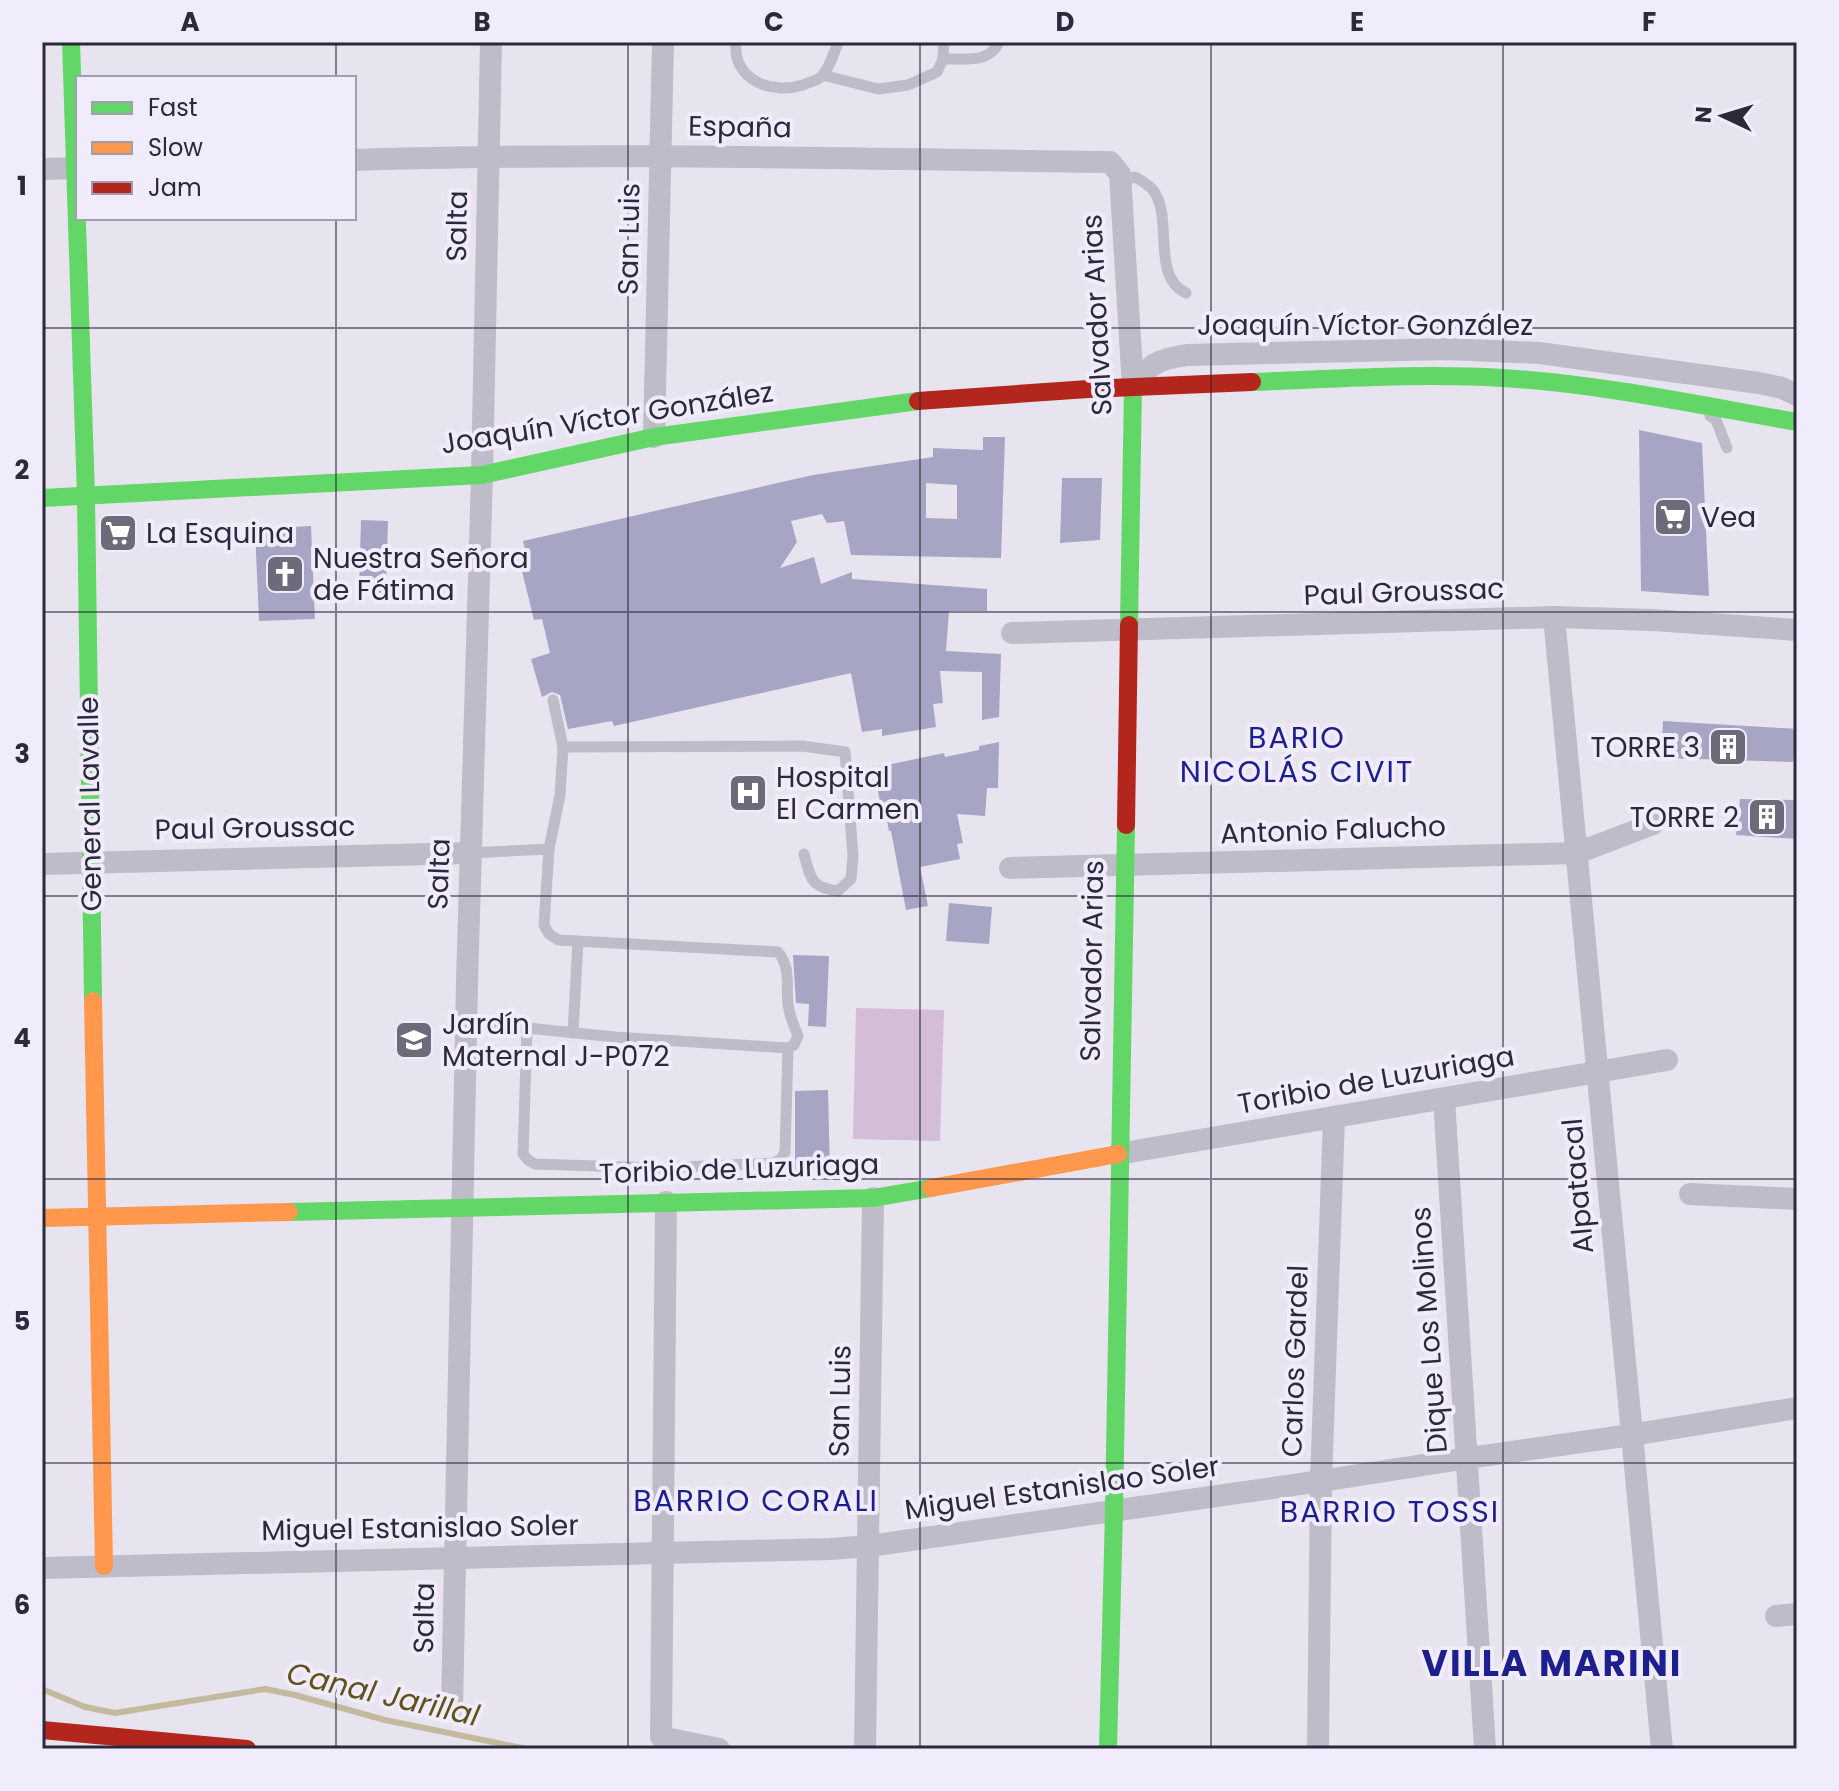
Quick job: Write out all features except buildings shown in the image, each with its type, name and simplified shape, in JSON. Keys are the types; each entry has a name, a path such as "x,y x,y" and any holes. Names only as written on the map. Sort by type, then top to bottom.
{"main road":[{"name":"General Lavalle","path":"71,42 76,147"},
{"name":"General Lavalle","path":"78,220 104,1566"},
{"name":"Joaquín Víctor González","path":"42,498 482,475 654,437 925,400 1133,387 1410,376 1503,378 1673,399 1797,422"},
{"name":"Salvador Arias","path":"1108,1749 1133,387"},
{"name":"Toribio de Luzuriaga","path":"42,1218 873,1198 1118,1154"},
{"path":"42,1730 247,1749"}],"street":[{"name":"Salta","path":"452,1708 491,42"},
{"name":"San Luis","path":"654,437 663,42"},
{"name":"España","path":"356,160 661,155 1110,162 1120,178"},
{"path":"42,169 76,168"},
{"name":"Salvador Arias","path":"1120,178 1133,387"},
{"name":"Joaquín Víctor González","path":"1133,387 1158,361 1187,355 1448,349 1555,355 1771,385 1797,395"},
{"name":"Paul Groussac","path":"1012,633 1554,617 1797,630"},
{"name":"Alpatacal","path":"1554,617 1662,1749"},
{"name":"Antonio Falucho","path":"1010,868 1577,853 1653,824"},
{"name":"Paul Groussac","path":"42,864 470,853"},
{"name":"Toribio de Luzuriaga","path":"1118,1154 1667,1060"},
{"name":"Dique Los Molinos","path":"1444,1099 1485,1749"},
{"name":"Carlos Gardel","path":"1318,1749 1321,1481 1334,1118"},
{"path":"1690,1194 1797,1199"},
{"name":"San Luis","path":"865,1749 873,1198"},
{"path":"666,1202 661,1737 719,1749"},
{"name":"Miguel Estanislao Soler","path":"42,1568 869,1546 1797,1408"}],"lane":[{"path":"736,42 735,54 746,74 761,86 790,89 823,75 838,42"},
{"path":"823,75 878,89 908,85 937,72 943,59 944,42"},
{"path":"943,59 986,57 995,51 999,42"},
{"path":"1120,178 1135,177 1154,190 1161,205 1166,266 1179,290 1186,293"},
{"path":"1673,399 1716,420 1727,448"},
{"path":"466,1023 788,1048 794,1045 798,1036 788,1007 786,966 778,952 558,940 549,934 544,925 549,849 560,795 563,747 553,700"},
{"path":"563,747 803,746 845,752 853,856 851,879 838,891 821,888 811,880 804,854"},
{"path":"470,853 549,849"},
{"path":"573,1033 578,941"},
{"path":"527,1028 523,1154 535,1164 658,1168 774,1163 785,1152 788,1048"}],"shaded area":[{"path":"856,1008 944,1010 940,1141 853,1139"}],"waterway":[{"name":"Canal Jarillal","path":"42,1689 85,1707 115,1713 265,1689 385,1720 527,1749"}],"traffic: fast":[{"path":"71,42 76,193"},
{"path":"77,220 86,496 93,1001"},
{"path":"1252,382 1409,376 1502,378 1613,390 1797,422"},
{"path":"1129,625 1133,387"},
{"path":"42,498 482,475 654,437 918,401"},
{"path":"1108,1749 1126,825"},
{"path":"289,1212 873,1198 931,1188"}],"traffic: slow":[{"path":"93,1001 104,1566"},
{"path":"931,1188 1118,1154"},
{"path":"42,1218 289,1212"}],"traffic: jam":[{"path":"918,401 1252,382"},
{"path":"1126,825 1129,625"},
{"path":"42,1730 247,1749"}],"place":[{"name":"Vea","path":"1673,517"},
{"name":"La Esquina","path":"118,533"},
{"name":"Nuestra Señora de Fátima","path":"285,574"},
{"name":"TORRE 3","path":"1728,747"},
{"name":"Hospital El Carmen","path":"748,793"},
{"name":"TORRE 2","path":"1767,817"},
{"name":"Jardín Maternal J-P072","path":"414,1040"}],"district":[{"name":"BARIO NICOLÁS CIVIT","path":"1297,754"},
{"name":"BARRIO CORALI","path":"756,1500"},
{"name":"BARRIO TOSSI","path":"1390,1511"},
{"name":"VILLA MARINI","path":"1552,1663"}]}
